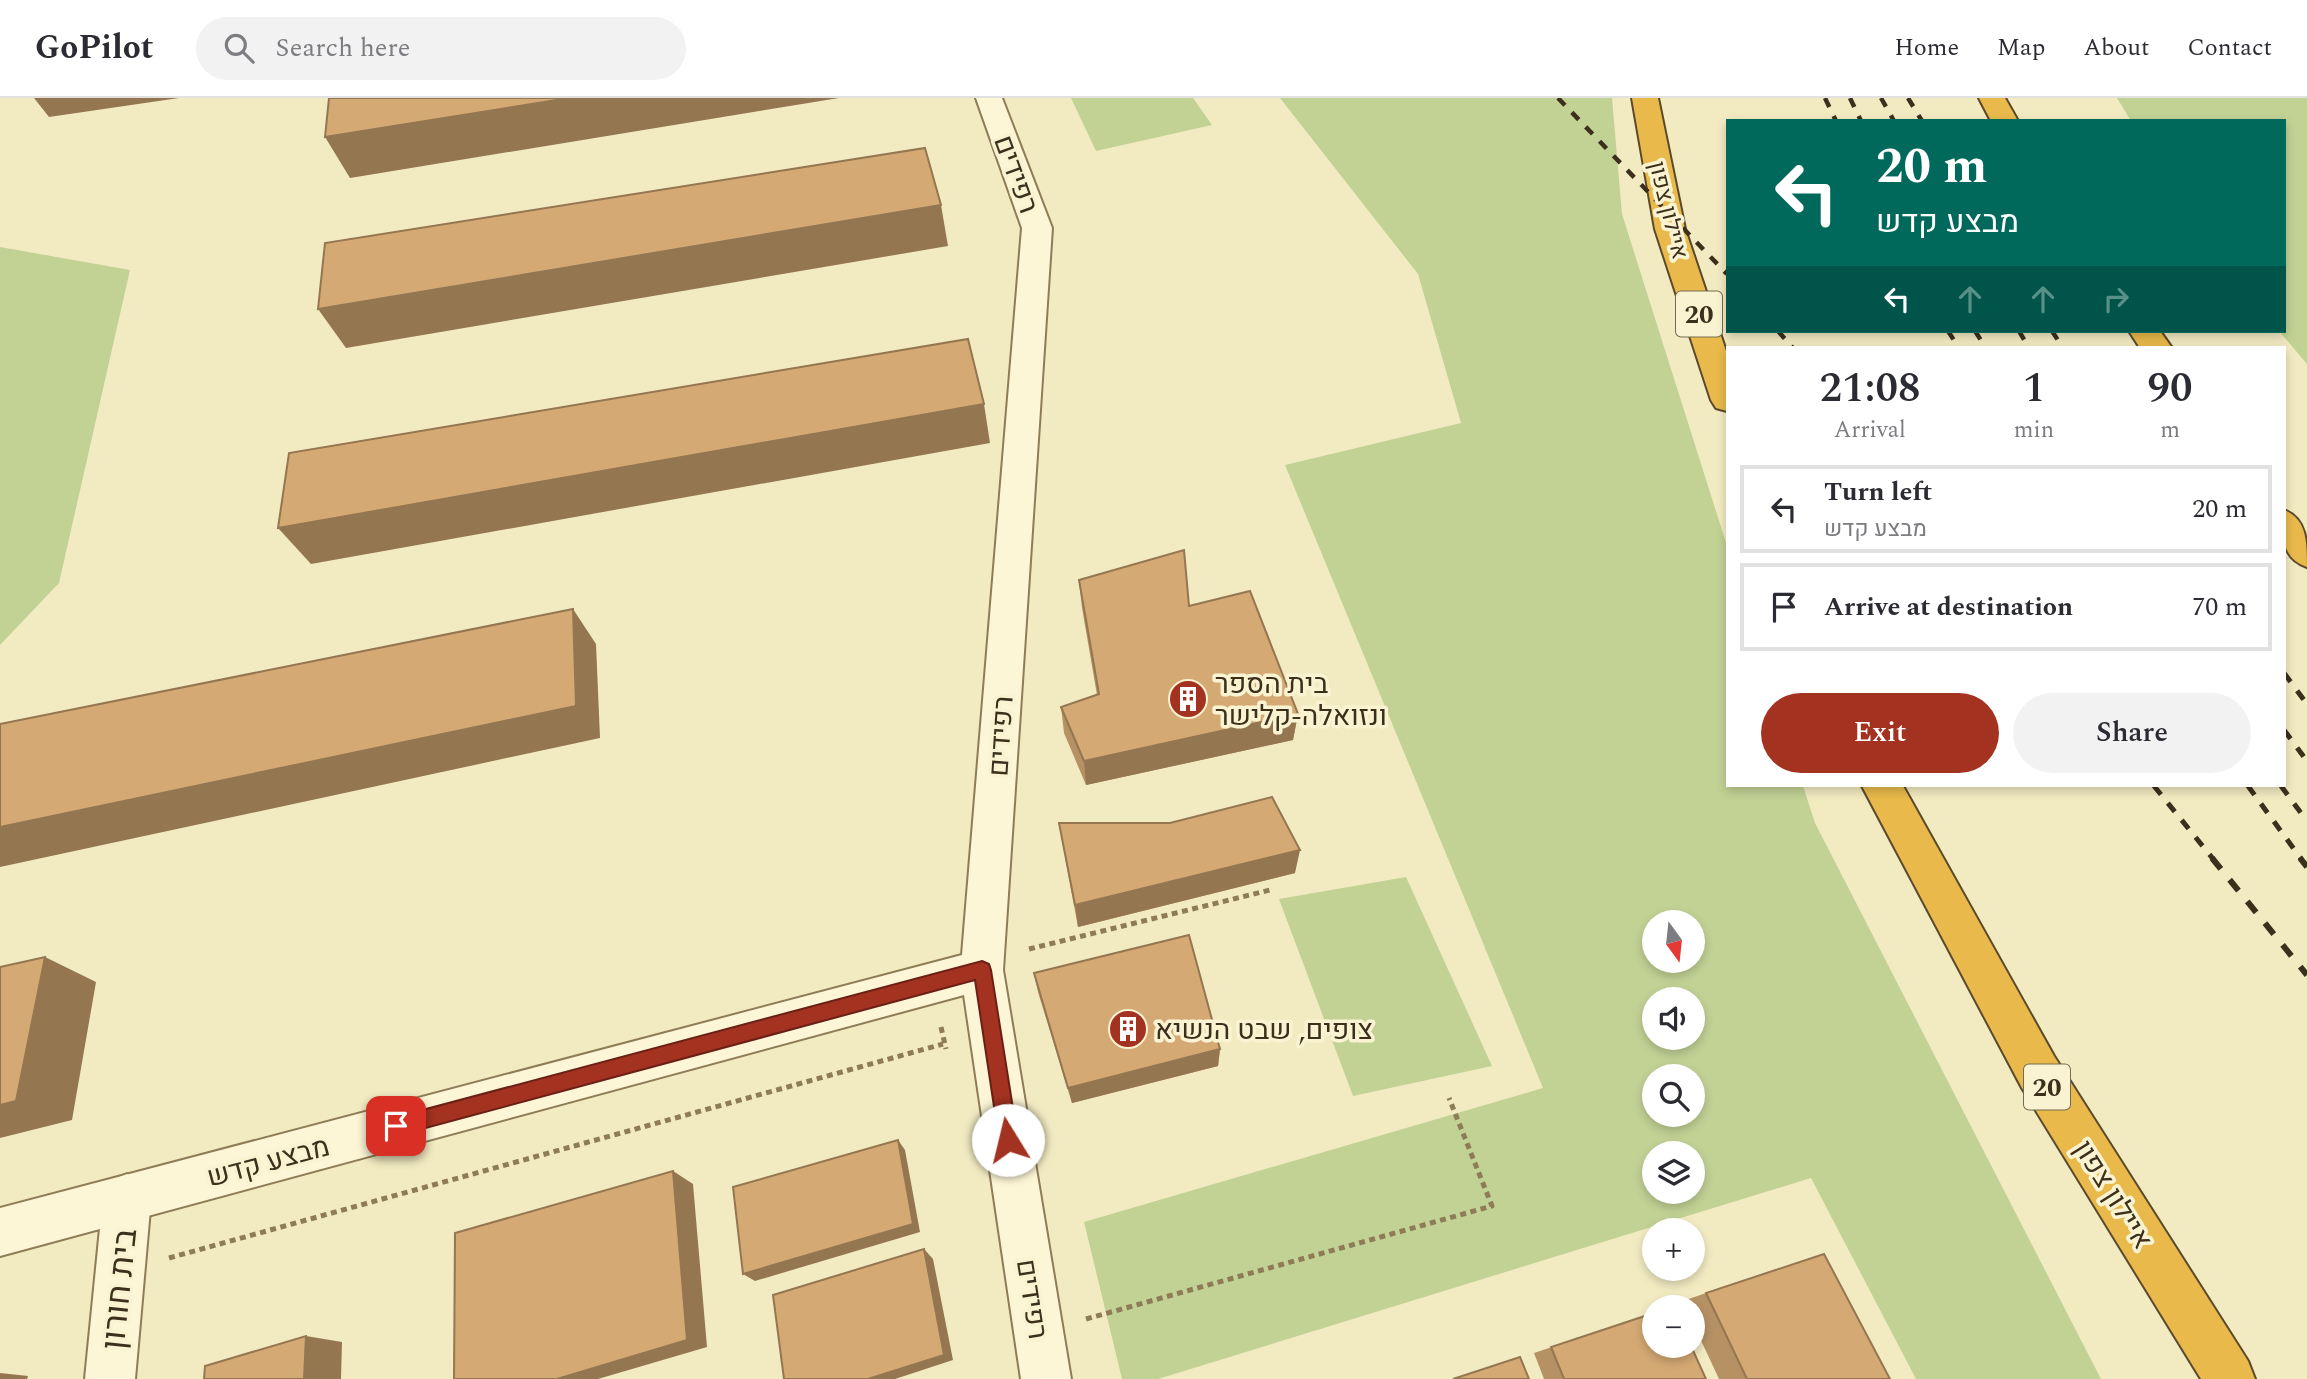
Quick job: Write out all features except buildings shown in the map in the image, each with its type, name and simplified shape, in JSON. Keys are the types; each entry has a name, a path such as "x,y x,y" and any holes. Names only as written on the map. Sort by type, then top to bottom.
{"highway":[{"name":"איילון צפון","path":"1645,98 1670,229 1726,397"},
{"path":"1992,98 2004,119"},
{"path":"2286,526 2307,553"},
{"name":"איילון צפון","path":"1883,787 2038,1072 2230,1379"}],"street":[{"name":"רפידים","path":"989,98 1037,228 982,970 1046,1379"},
{"name":"מבצע קדש","path":"0,1231 982,970"},
{"name":"בית חורון","path":"110,1379 127,1198"}],"path":[{"path":"982,970 1025,950 1270,890"},
{"path":"120,1272 991,1031"},
{"path":"1038,1332 1492,1206 1449,1098"}],"green space":[{"path":"1071,98 1193,98 1212,125 1096,151"},
{"path":"1280,98 1612,98 1622,214 1726,543 1726,787 1803,787 1815,823 2101,1379 1916,1379 1811,1178 1681,1218 1642,1218 1642,1230 1158,1379 1122,1379 1084,1222 1543,1088 1285,465 1461,423 1418,274"},
{"path":"2117,98 2307,98 2307,364 2281,333 2286,333 2286,119 2130,119"},
{"path":"0,247 130,270 59,583 0,645"},
{"path":"1406,877 1492,1066 1353,1096 1279,899"}],"railway":[{"path":"1558,98 1726,273"},
{"path":"1825,98 1835,119"},
{"path":"1850,98 1860,119"},
{"path":"1881,98 1893,119"},
{"path":"1908,98 1921,119"},
{"path":"1780,333 1791,346"},
{"path":"1949,333 1958,346"},
{"path":"1976,333 1985,346"},
{"path":"2020,333 2028,346"},
{"path":"2053,333 2062,346"},
{"path":"2286,676 2307,704"},
{"path":"2286,733 2307,761"},
{"path":"2155,787 2214,860"},
{"path":"2249,787 2302,860"},
{"path":"2282,787 2307,821"},
{"path":"2212,858 2307,975"},
{"path":"2300,858 2307,867"}],"place":[{"name":"בית הספר ונזואלה-קלישר","path":"1188,699"},
{"name":"צופים, שבט הנשיא","path":"1128,1029"}],"route":[{"path":"396,1126 982,970 1008,1140"}]}
